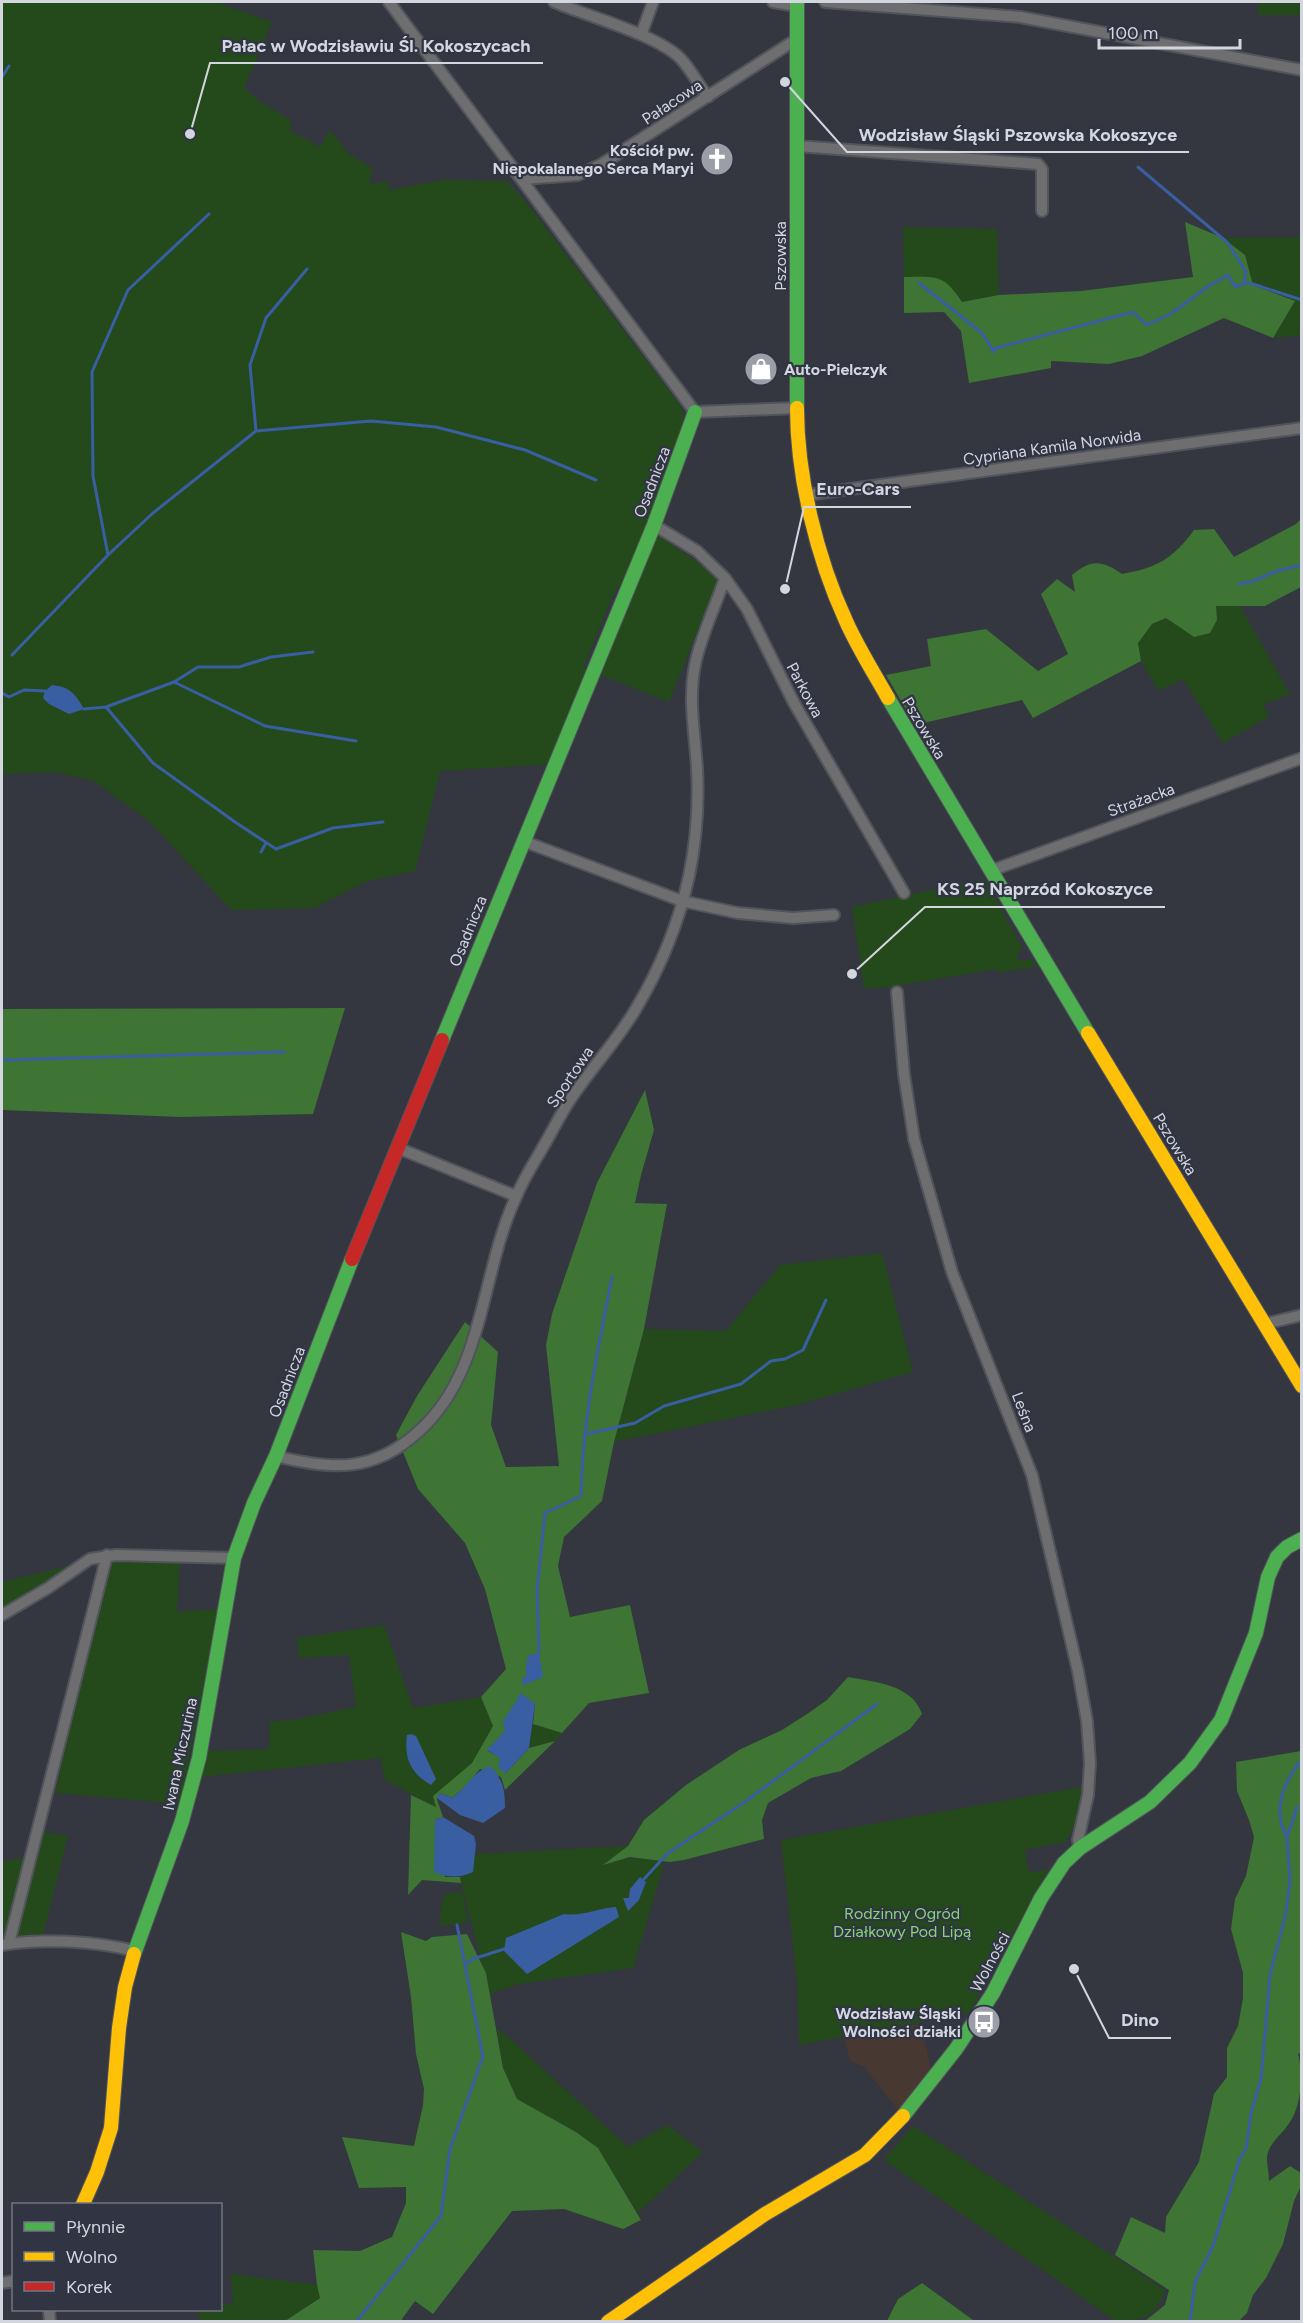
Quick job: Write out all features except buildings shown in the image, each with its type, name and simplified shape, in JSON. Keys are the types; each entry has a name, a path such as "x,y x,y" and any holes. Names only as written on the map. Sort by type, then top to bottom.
{"street":[{"path":"389,2 695,412 796,408"},
{"path":"554,2 641,35 671,51 682,60 708,97"},
{"path":"641,35 653,2"},
{"path":"773,2 797,4"},
{"path":"825,2 1020,17 1302,70"},
{"name":"Pszowska","path":"797,4 797,437 816,540 833,591 847,624 904,728 1302,1386"},
{"name":"Pałacowa","path":"523,179 578,175 602,164 797,39"},
{"path":"797,146 1038,164 1042,169 1042,211"},
{"name":"Osadnicza","path":"234,1558 349,1267 654,525 695,412"},
{"name":"Cypriana Kamila Norwida","path":"806,495 1302,428"},
{"name":"Parkowa","path":"654,525 697,551 725,578 747,609 794,703 904,893"},
{"name":"Sportowa","path":"276,1456 308,1464 336,1467 379,1458 401,1446 420,1431 447,1402 460,1378 497,1251 516,1196 568,1102 636,1009 663,956 682,901 689,875 697,818 697,772 691,702 694,665 725,578"},
{"name":"Strażacka","path":"990,871 1302,758"},
{"path":"523,841 682,901 749,914 793,918 834,915"},
{"name":"Leśna","path":"897,992 904,1074 914,1139 952,1272 1032,1475 1078,1671 1087,1721 1090,1763 1088,1795 1078,1840 1080,1848"},
{"path":"398,1148 516,1196"},
{"path":"1264,1324 1302,1315"},
{"name":"Wolności","path":"608,2322 765,2214 866,2155 910,2108 956,2049 993,1993 1053,1878 1080,1848 1150,1802 1190,1763 1221,1720 1256,1633 1268,1577 1277,1557 1287,1547 1302,1539"},
{"path":"2,1615 48,1588 90,1559 108,1555 234,1558"},
{"path":"108,1555 5,1944 90,1943 135,1950"},
{"name":"Iwana Miczurina","path":"84,2203 97,2172 111,2128 119,2028 125,1987 135,1950 182,1821 200,1758 234,1558"}],"shaded area":[{"path":"921,2024 932,2074 900,2112 864,2067 850,2061 844,2038"}],"green space":[{"path":"2,2 216,2 272,22 244,88 261,102 292,121 289,130 320,147 330,130 348,153 373,169 369,184 388,181 389,190 443,180 507,181 526,202 681,406 684,416 671,462 622,587 616,588 583,668 588,673 554,764 440,771 415,871 368,881 314,908 231,910 149,821 92,780 55,772 2,774"},
{"path":"1259,2 1301,2 1301,15 1258,15"},
{"path":"1185,222 1223,238 1245,255 1253,285 1295,301 1273,338 1224,318 1142,356 1109,364 1051,361 1051,368 969,383 961,331 944,312 904,313 904,277 931,277 944,281 962,302 999,295 1081,291 1193,277"},
{"path":"903,227 997,229 999,295 962,302 950,286 938,279 904,277"},
{"path":"1301,237 1301,335 1273,338 1295,301 1252,285 1245,255 1223,238"},
{"path":"1301,519 1301,587 1265,606 1216,606 1217,620 1210,633 1194,637 1166,618 1152,624 1138,643 1141,661 1033,718 1022,700 915,725 886,675 931,666 927,639 986,629 1038,671 1068,654 1041,594 1057,579 1075,592 1072,575 1091,564 1102,564 1122,574 1145,569 1171,555 1194,530 1214,529 1234,557 1296,524"},
{"path":"656,534 719,577 669,702 596,673"},
{"path":"1216,606 1240,606 1290,694 1263,705 1270,716 1223,743 1183,679 1159,691 1141,661 1138,643 1152,624 1166,618 1194,637"},
{"path":"984,879 1022,947 1016,960 1031,960 1038,966 998,973 997,969 889,987 864,988 852,907"},
{"path":"345,1008 313,1114 181,1117 2,1110 2,1009"},
{"path":"645,1090 654,1130 635,1203 667,1204 644,1329 614,1442 602,1501 564,1537 558,1566 570,1617 630,1605 649,1693 589,1703 562,1733 533,1724 535,1704 488,1751 501,1758 506,1773 529,1748 555,1741 505,1790 501,1777 480,1769 452,1798 440,1793 437,1799 443,1817 435,1820 445,1877 460,1877 461,1883 422,1880 408,1895 411,1795 436,1807 433,1796 472,1763 493,1726 481,1697 506,1669 485,1589 465,1543 418,1489 396,1435 417,1396 465,1322 498,1352 491,1425 506,1467 559,1466 546,1345 552,1314 597,1183"},
{"path":"882,1253 913,1372 796,1405 614,1442 644,1329 726,1331 780,1265"},
{"path":"112,1560 180,1562 177,1612 218,1609 180,1804 56,1793 64,1747"},
{"path":"80,1563 2,1611 2,1582"},
{"path":"384,1625 413,1708 481,1697 493,1726 472,1763 433,1796 437,1808 384,1779 381,1758 199,1777 206,1751 269,1749 270,1722 292,1720 356,1707 349,1655 299,1658 297,1638"},
{"path":"848,1677 901,1690 917,1704 922,1714 910,1729 841,1771 811,1778 768,1803 762,1820 764,1839 684,1860 670,1862 630,1857 603,1865 628,1846 644,1820 686,1785 739,1750 782,1730 807,1714 827,1700"},
{"path":"533,1724 562,1733 555,1741 529,1748"},
{"path":"1301,1751 1301,2054 1298,2053 1301,2070 1300,2088 1294,2115 1270,2147 1267,2157 1269,2181 1290,2166 1301,2173 1301,2186 1294,2201 1283,2244 1266,2278 1253,2295 1247,2313 1239,2321 1145,2321 1165,2305 1169,2290 1115,2255 1131,2217 1165,2233 1166,2217 1199,2162 1214,2094 1227,2077 1227,2048 1238,2026 1243,1998 1243,1973 1231,1929 1235,1899 1246,1876 1254,1837 1237,1791 1236,1762"},
{"name":"Rodzinny Ogród Działkowy Pod Lipą","path":"1082,1787 1078,1820 1065,1842 1025,1850 1029,1873 1049,1869 969,2013 799,2045 797,1982 781,1840"},
{"path":"44,1832 68,1836 43,1934 18,1939 13,1933"},
{"path":"628,1846 605,1864 634,1858 649,1859 664,1864 633,1968 518,1984 490,1994 460,1877 473,1872 475,1854"},
{"path":"28,1857 2,1939 2,1862"},
{"path":"462,1892 467,1915 466,1923 440,1926 441,1907 446,1893"},
{"path":"401,1932 426,1941 432,1937 467,1934 486,1973 503,2068 517,2099 576,2132 598,2148 641,2220 623,2229 564,2209 512,2211 433,2314 415,2301 402,2319 403,2321 285,2321 320,2298 313,2250 360,2251 392,2237 406,2203 406,2187 359,2188 342,2137 414,2146 424,2089 416,2054 411,1997"},
{"path":"497,2027 628,2147 667,2125 703,2152 638,2213 598,2148 576,2132 517,2099 503,2068"},
{"path":"913,2126 1165,2290 1153,2312 1140,2319 1116,2321 884,2160"},
{"path":"231,2274 317,2285 320,2298 285,2321 201,2321 197,2311 222,2311 222,2304 233,2305"},
{"path":"922,2283 975,2321 887,2321 898,2299"}],"water":[{"path":"52,685 63,687 71,692 84,709 69,714 49,704 43,698 45,691"},
{"path":"539,1652 543,1677 523,1685 522,1679 526,1676 526,1662 529,1660 527,1656"},
{"path":"521,1693 535,1704 529,1748 506,1773 498,1768 500,1758 487,1750 505,1731 503,1722"},
{"path":"407,1735 416,1736 436,1779 431,1785 413,1770 410,1764 406,1743"},
{"path":"490,1766 502,1785 505,1808 483,1823 460,1815 437,1798 440,1793 452,1798 479,1772"},
{"path":"443,1817 474,1836 476,1844 473,1872 454,1876 434,1872 435,1820"},
{"path":"640,1877 646,1882 639,1900 628,1911 623,1898 629,1898 630,1889"},
{"path":"616,1907 619,1917 527,1974 504,1951 506,1938 564,1914"}],"waterway":[{"path":"2,77 9,66"},
{"path":"1138,167 1228,243 1246,272 1244,283"},
{"path":"12,655 108,555 93,476 92,372 128,290 209,214"},
{"path":"108,555 153,513 256,431 250,365 266,318 307,269"},
{"path":"919,283 982,333 994,352 996,348 1133,312 1147,325 1172,313 1210,285 1228,275 1235,287 1246,283 1253,284 1302,300"},
{"path":"256,431 371,421 436,427 525,450 596,480"},
{"path":"1239,584 1302,565"},
{"path":"174,682 198,667 239,667 271,657 313,652"},
{"path":"106,707 174,682 265,726 356,741"},
{"path":"2,693 9,697 24,690 45,691"},
{"path":"84,709 106,707 153,763 276,849 333,828 383,822"},
{"path":"261,852 266,843"},
{"path":"2,1060 284,1052"},
{"path":"539,1652 537,1591 545,1513 581,1496 584,1441 596,1358 612,1277"},
{"path":"586,1434 635,1423 664,1406 741,1384 771,1361 785,1359 803,1350 826,1300"},
{"path":"644,1879 668,1853 746,1801 877,1704"},
{"path":"1286,1835 1280,1815 1282,1795 1290,1776 1302,1759"},
{"path":"1190,2322 1195,2282 1213,2246 1240,2158 1246,2149 1251,2113 1261,2079 1270,1975 1286,1913 1290,1881 1287,1837 1297,1807"},
{"path":"356,2322 441,2216 450,2149 483,2056 457,1925"},
{"path":"465,1965 473,1959 504,1949"}],"traffic: fast":[{"path":"797,2 797,408"},
{"path":"442,1040 654,525 695,412"},
{"path":"888,698 1088,1033"},
{"path":"134,1954 182,1821 199,1758 234,1558 352,1259"},
{"path":"903,2116 956,2049 993,1993 1041,1898 1064,1863 1080,1848 1150,1802 1190,1763 1221,1720 1256,1633 1268,1577 1277,1557 1287,1547 1302,1539"}],"traffic: slow":[{"path":"797,408 805,489 826,571 851,631 888,698"},
{"path":"1088,1033 1302,1386"},
{"path":"83,2203 97,2172 111,2128 119,2028 125,1987 134,1954"},
{"path":"608,2322 765,2214 865,2155 903,2116"}],"traffic: jam":[{"path":"352,1259 442,1040"}],"place":[{"name":"Wodzisław Śląski Pszowska Kokoszyce","path":"785,82"},
{"name":"Pałac w Wodzisławiu Śl. Kokoszycach","path":"190,134"},
{"name":"Kościół pw. Niepokalanego Serca Maryi","path":"717,159"},
{"name":"Auto-Pielczyk","path":"761,369"},
{"name":"Euro-Cars","path":"785,589"},
{"name":"KS 25 Naprzód Kokoszyce","path":"852,974"},
{"name":"Dino","path":"1074,1969"},
{"name":"Wodzisław Śląski Wolności działki","path":"984,2022"}]}
